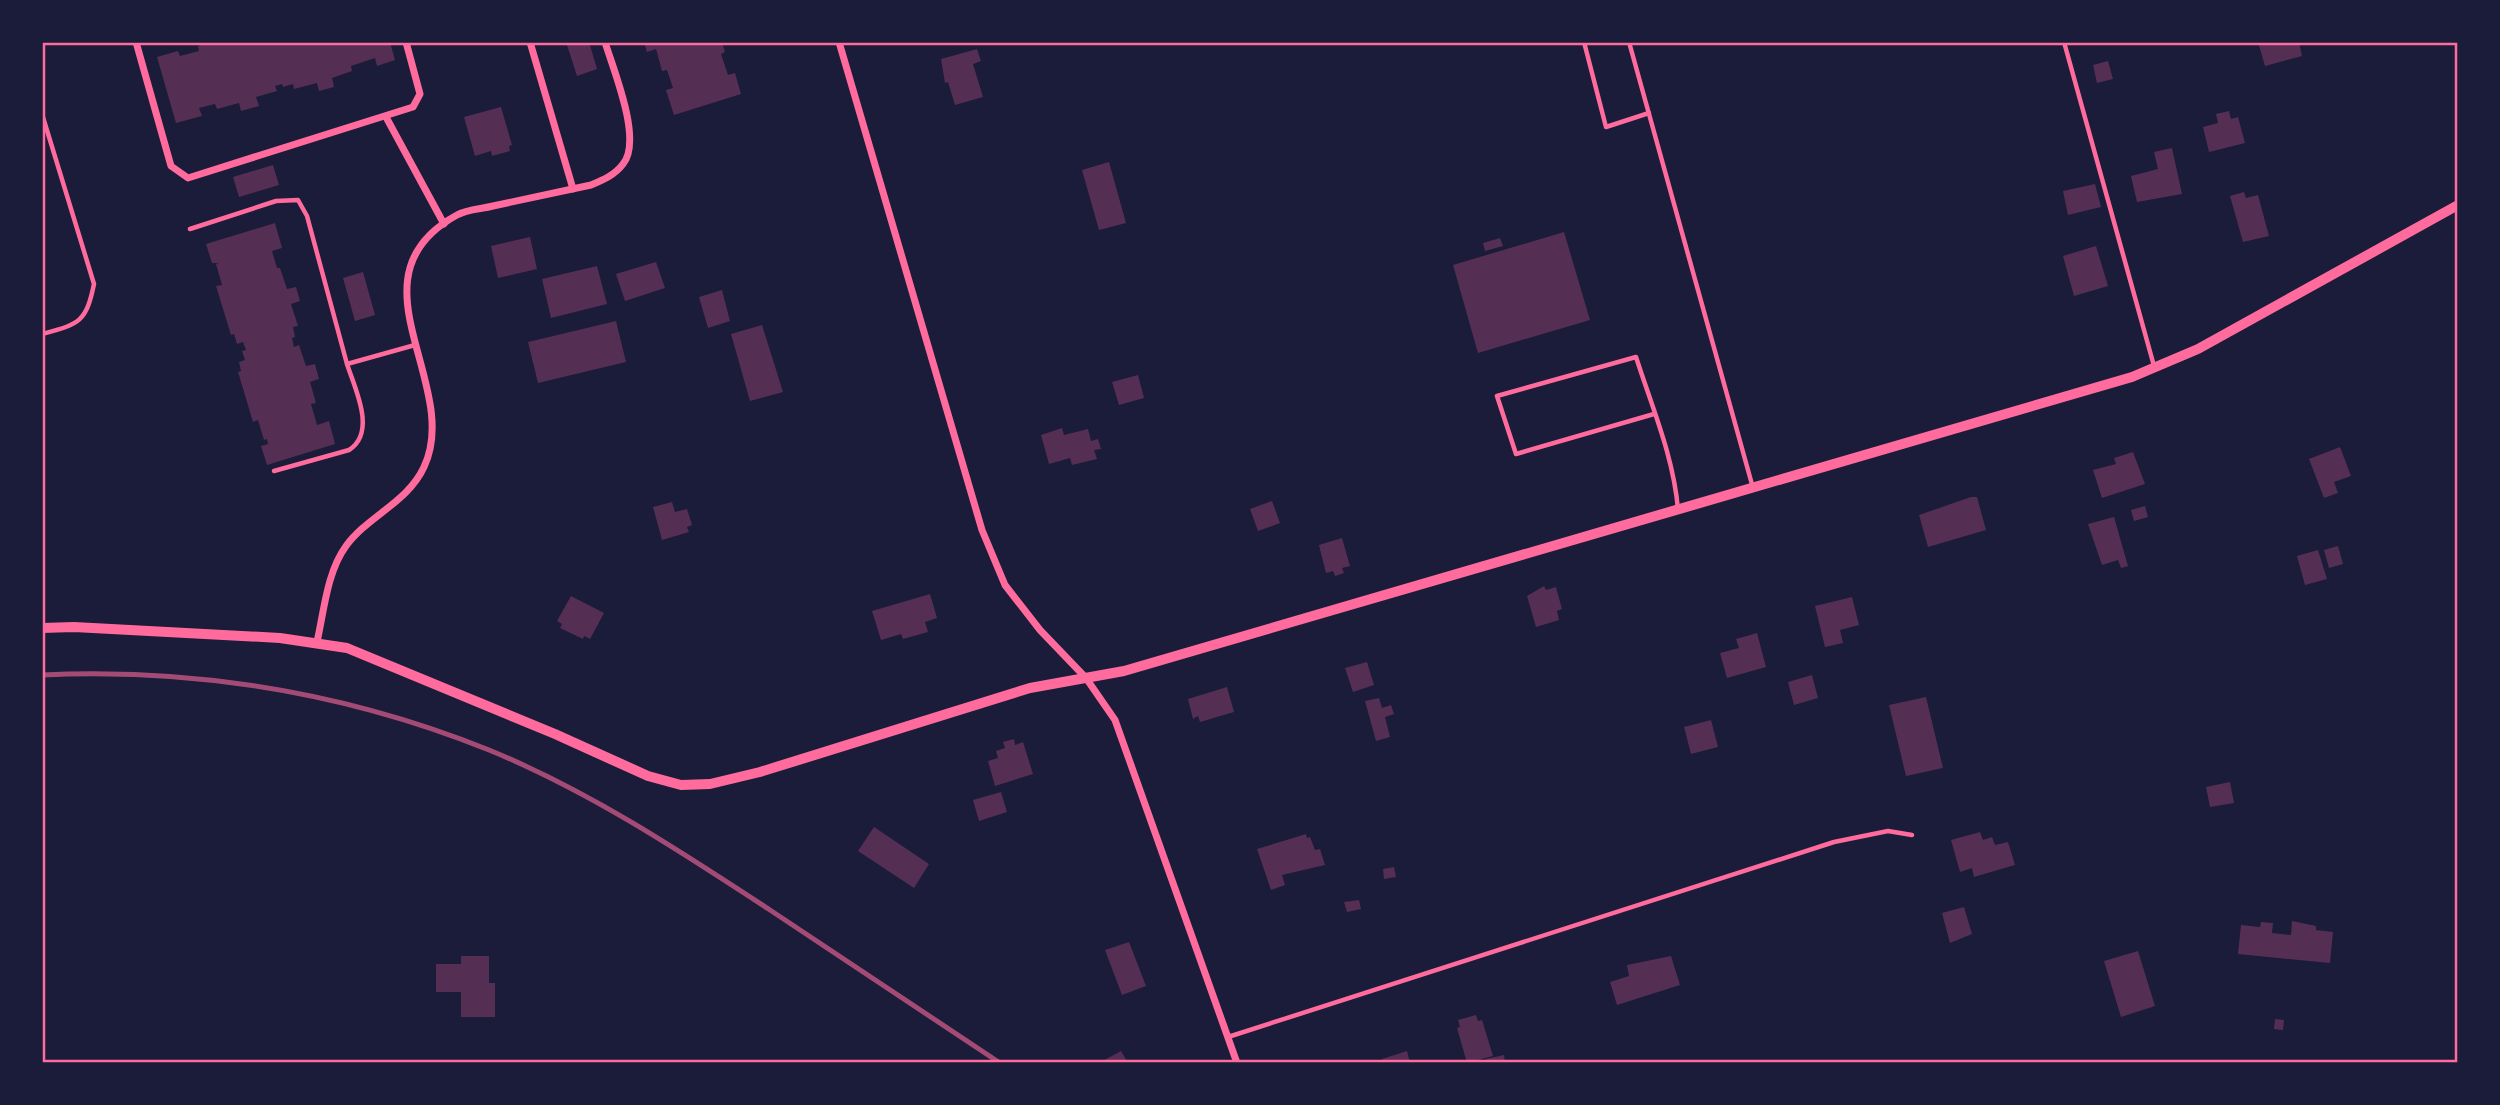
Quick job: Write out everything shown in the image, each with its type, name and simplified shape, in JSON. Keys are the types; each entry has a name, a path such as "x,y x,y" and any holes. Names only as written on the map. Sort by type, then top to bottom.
{"street":[{"path":"136,42 172,166 188,178 413,107 420,94 406,42"},
{"path":"530,42 573,189"},
{"path":"317,642 333,573 347,545 411,487 424,468 432,444 428,393 405,282 417,254 431,234 458,214 573,189 608,178 625,162 630,139 627,115 605,42"},
{"path":"839,42 982,530 1005,585 1040,630 1086,678 1115,720 1124,739 1237,1063"},
{"path":"386,117 444,224"},
{"path":"42,628 74,627 317,642 385,662 648,776 681,785 710,784 760,772 1030,688 1124,671 2132,377 2198,349 2458,205"}],"lane":[{"path":"1584,42 1606,127 1649,113"},
{"path":"1629,42 1754,489"},
{"path":"2064,42 2155,367"},
{"path":"42,114 94,284 88,309 78,324 42,334"},
{"path":"190,229 276,201 298,200 307,216 364,429 358,444 349,450 274,471"},
{"path":"348,364 416,344"},
{"path":"1654,414 1516,454 1497,396 1636,357 1676,480 1678,511"},
{"path":"1227,1037 1834,842 1888,831 1912,835"}],"building":[{"path":"211,42 390,42 395,60 377,66 375,58 351,66 352,71 332,78 334,87 319,91 317,83 294,89 293,84 283,87 282,84 275,86 277,91 256,97 259,106 241,111 239,103 217,109 215,104 199,108 202,116 176,123 157,57 178,51 180,56 199,51 198,46"},
{"path":"566,42 589,42 597,69 577,76"},
{"path":"644,42 722,42 725,52 721,54 728,75 735,73 741,94 674,115 666,90 673,88 667,70 662,71 656,49 647,52"},
{"path":"2258,42 2299,42 2302,56 2265,66"},
{"path":"977,49 981,61 973,64 983,97 955,105 948,82 945,83 941,59"},
{"path":"2108,61 2113,79 2097,83 2093,65"},
{"path":"501,107 512,145 509,146 510,151 492,156 491,151 475,156 464,117"},
{"path":"2229,111 2231,119 2238,117 2245,143 2209,152 2203,127 2218,123 2216,114"},
{"path":"2172,148 2182,194 2137,202 2131,176 2158,169 2154,152"},
{"path":"1109,162 1126,223 1099,230 1082,170"},
{"path":"273,165 279,185 239,197 233,177"},
{"path":"2095,184 2101,207 2068,215 2063,191"},
{"path":"2244,192 2246,198 2258,195 2269,236 2243,242 2230,196"},
{"path":"275,223 282,248 272,251 277,268 280,268 287,289 296,287 300,301 291,304 298,326 293,327 294,347 299,345 306,366 315,364 319,379 310,382 316,403 311,404 317,425 329,421 335,444 267,465 261,446 268,444 267,439 264,440 258,420 253,422 238,372 241,371 239,362 245,360 242,351 246,350 243,342 237,344 234,334 231,335 216,286 222,285 216,264 219,263 212,263 206,244"},
{"path":"1564,232 1590,320 1478,353 1453,265"},
{"path":"530,237 537,269 498,278 491,246"},
{"path":"1500,238 1503,246 1485,251 1483,243"},
{"path":"2096,246 2108,286 2074,296 2063,256"},
{"path":"656,262 665,288 625,301 616,274"},
{"path":"597,266 607,304 551,318 542,279"},
{"path":"363,272 375,315 355,321 343,278"},
{"path":"722,290 730,321 708,328 699,297"},
{"path":"616,321 626,362 538,383 528,342"},
{"path":"762,325 783,392 750,401 731,334"},
{"path":"1138,375 1144,398 1119,405 1112,382"},
{"path":"1062,428 1064,435 1088,429 1091,441 1098,439 1101,449 1094,450 1097,459 1072,465 1070,458 1049,464 1041,435"},
{"path":"2340,447 2351,476 2334,482 2338,493 2324,498 2309,459"},
{"path":"2133,452 2145,484 2102,498 2093,470 2116,464 2114,458"},
{"path":"1977,497 1986,530 1928,547 1919,515"},
{"path":"1272,501 1280,523 1258,531 1250,509"},
{"path":"672,502 675,512 687,509 692,525 687,527 689,532 662,540 653,507"},
{"path":"2145,506 2148,517 2134,521 2131,510"},
{"path":"2114,517 2128,566 2121,568 2118,560 2102,565 2088,524"},
{"path":"1342,538 1350,566 1342,568 1344,573 1335,576 1333,571 1326,573 1319,545"},
{"path":"2338,546 2343,564 2329,568 2324,550"},
{"path":"2318,550 2327,579 2305,585 2297,556"},
{"path":"1544,586 1546,590 1556,587 1562,609 1557,611 1559,620 1536,627 1527,596"},
{"path":"930,594 937,618 925,622 928,632 903,639 901,634 881,640 872,611"},
{"path":"571,596 604,613 590,639 584,636 583,639 560,628 562,624 557,621"},
{"path":"1852,597 1859,625 1840,630 1843,643 1825,647 1815,606"},
{"path":"1757,633 1766,667 1727,678 1720,653 1739,648 1736,639"},
{"path":"1367,662 1374,685 1353,692 1345,668"},
{"path":"1812,675 1818,698 1794,705 1788,682"},
{"path":"1227,687 1234,712 1200,722 1198,716 1193,719 1188,699"},
{"path":"1926,697 1943,768 1906,776 1889,705"},
{"path":"1379,698 1382,708 1391,705 1394,714 1385,717 1390,737 1376,741 1365,701"},
{"path":"1711,720 1718,747 1691,754 1684,727"},
{"path":"1014,739 1015,745 1023,742 1033,774 995,786 988,761 998,758 996,751 1005,748 1003,742"},
{"path":"2230,782 2234,803 2210,807 2206,787"},
{"path":"1001,792 1007,812 979,821 973,800"},
{"path":"874,827 929,864 914,888 858,851"},
{"path":"1980,832 1983,840 1992,837 1995,845 2008,842 2015,865 1974,877 1972,868 1960,872 1951,840"},
{"path":"1306,834 1315,850 1320,849 1325,865 1282,875 1285,885 1271,890 1257,849"},
{"path":"1394,867 1396,877 1384,879 1383,869"},
{"path":"1359,900 1361,909 1347,912 1344,902"},
{"path":"1964,907 1972,934 1950,943 1942,913"},
{"path":"2292,921 2316,926 2316,930 2333,932 2330,963 2238,954 2241,925 2260,927 2261,922 2273,923 2272,933 2291,935"},
{"path":"1129,942 1146,986 1122,995 1105,950"},
{"path":"2138,951 2155,1006 2121,1017 2104,961"},
{"path":"461,956 489,956 489,983 495,983 495,1017 461,1017 461,992 436,992 436,964 461,964"},
{"path":"1671,956 1680,985 1617,1005 1610,982 1629,976 1627,965"},
{"path":"1476,1015 1478,1021 1482,1020 1493,1056 1467,1063 1457,1028 1460,1027 1458,1020"},
{"path":"2275,1019 2284,1020 2283,1030 2274,1029"},
{"path":"1121,1051 1128,1063 1099,1063"},
{"path":"1407,1051 1410,1063 1383,1063 1382,1059"},
{"path":"1504,1055 1505,1063 1487,1063 1486,1059"}],"railway":[{"path":"42,675 156,676 270,688 381,713 489,750 562,784 668,844 1000,1063"}]}
